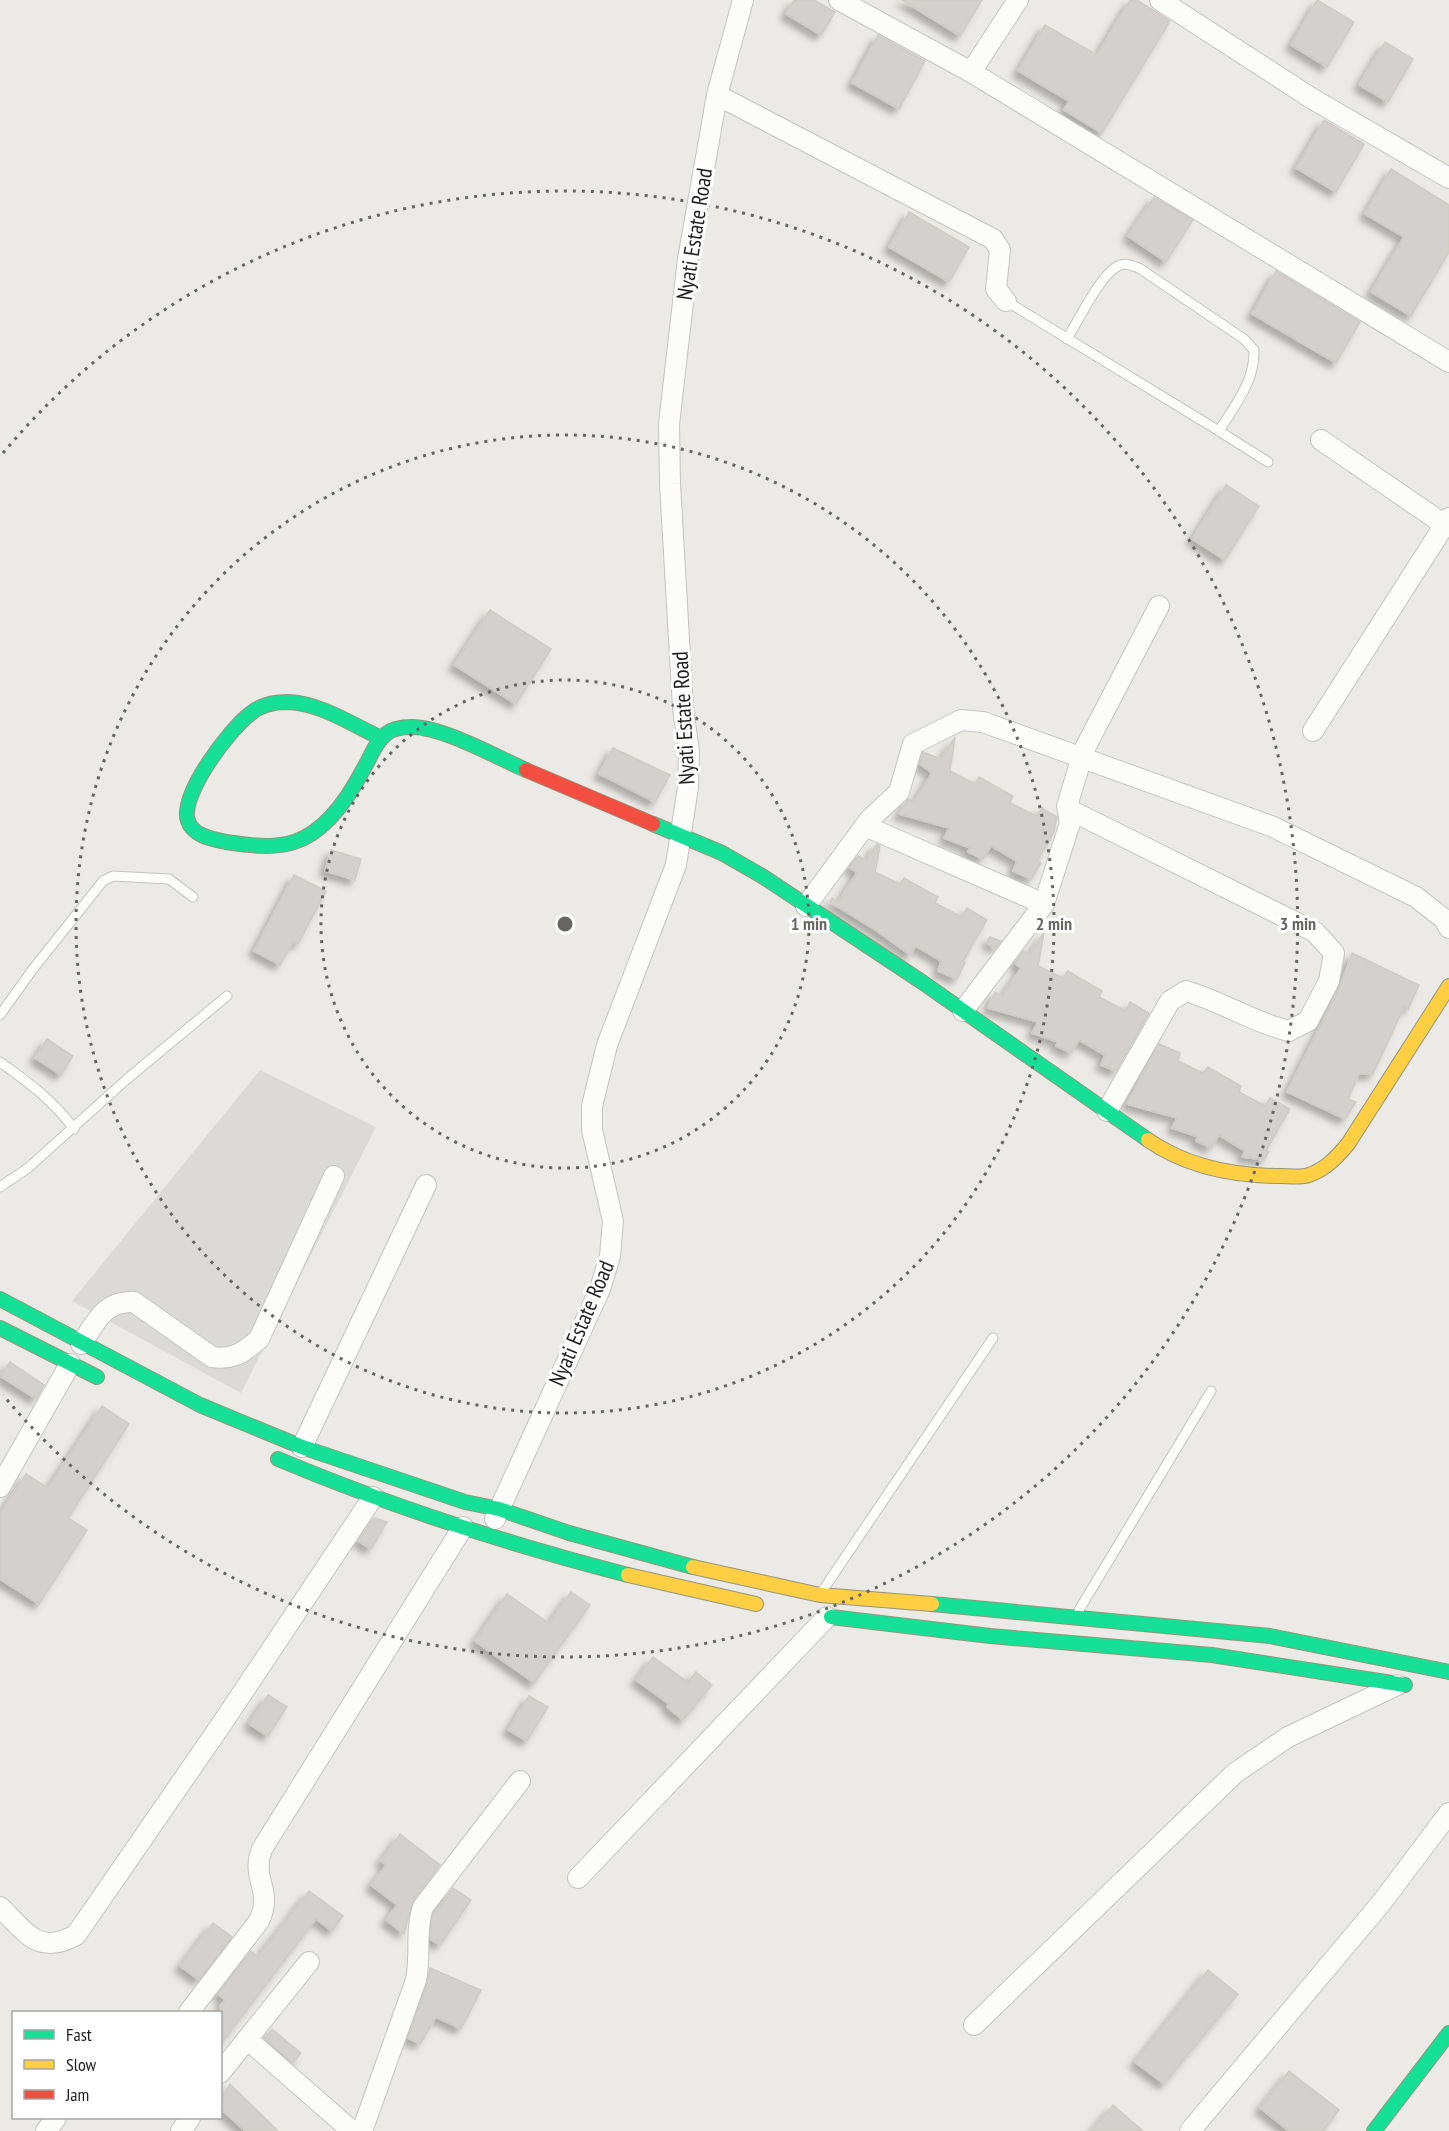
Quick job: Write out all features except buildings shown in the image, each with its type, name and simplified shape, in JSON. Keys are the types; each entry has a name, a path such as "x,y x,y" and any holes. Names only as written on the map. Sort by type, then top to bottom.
{"main road":[{"path":"381,738 295,701 277,700 263,703 226,734 190,799 187,813 191,827 200,835 217,839 274,846 297,842 327,820 351,792 381,738 401,727 431,729 680,836 709,845 806,906 963,1011 1168,1154 1210,1169 1265,1176 1307,1176 1331,1164 1348,1144 1449,986"},
{"path":"0,1299 81,1344 200,1405 302,1447 465,1502 499,1509 661,1560 820,1595 1076,1616 1270,1636 1449,1672"},
{"path":"0,1328 110,1383"},
{"path":"267,1454 373,1497 490,1536 673,1586 775,1608"},
{"path":"818,1616 990,1636 1212,1654 1422,1688"},
{"path":"1374,2131 1449,2033"}],"street":[{"name":"Nyati Estate Road","path":"490,1536 499,1509 600,1289 610,1256 613,1221 592,1131 592,1106 608,1045 676,865 688,787 689,752 683,708 670,496 669,424 688,259 717,95 743,0"},
{"path":"838,0 971,72 1449,362"},
{"path":"971,72 1018,0"},
{"path":"1160,0 1311,98 1449,178"},
{"path":"717,95 993,239 1000,250 996,289 1006,301"},
{"path":"1313,731 1447,522 1321,440"},
{"path":"963,1011 1044,904 1070,823 1068,809 1081,757 1159,606"},
{"path":"806,906 865,826 898,792 913,744 961,720 983,722 1271,826 1416,897 1444,920 1449,928"},
{"path":"1068,809 1315,932 1334,953 1329,981 1308,1021 1289,1031 1260,1024 1208,997 1186,991 1170,1001 1107,1111"},
{"path":"865,826 1044,904"},
{"path":"81,1344 103,1312 122,1301 134,1302 212,1357 226,1359 241,1354 259,1339 334,1176"},
{"path":"302,1447 426,1185"},
{"path":"0,1487 70,1364"},
{"path":"0,1907 40,1942 51,1945 76,1935 373,1497"},
{"path":"191,2011 259,1920 266,1906 266,1893 257,1874 257,1862 262,1849 463,1527"},
{"path":"578,1878 818,1616"},
{"path":"974,2025 1235,1773 1288,1737 1399,1684"},
{"path":"362,2131 416,1980 423,1907 520,1781"},
{"path":"1190,2131 1382,1902 1449,1813"},
{"path":"222,2070 309,1962"},
{"path":"247,2039 352,2131"},
{"path":"46,2131 55,2119"}],"lane":[{"path":"1067,339 1107,277 1117,267 1128,264 1139,268 1244,339 1254,350 1254,366 1249,382 1219,431"},
{"path":"1006,301 1268,462"},
{"path":"0,1015 33,969 103,881 112,876 169,879 193,897"},
{"path":"0,1188 74,1129 127,1079 227,996"},
{"path":"0,1062 33,1085 60,1109 74,1129"},
{"path":"820,1595 993,1338"},
{"path":"1076,1616 1211,1391"}],"shaded area":[{"path":"260,1070 376,1127 241,1393 72,1301"}],"traffic: fast":[{"path":"381,738 312,706 288,702 263,706 241,722 208,763 191,795 187,810 190,826 204,836 215,840 260,846 286,844 306,837 326,822 344,802 382,737 392,730 402,728 425,728 454,737 526,770"},
{"path":"653,824 722,853 762,876 922,982 1148,1140"},
{"path":"0,1299 200,1405 302,1447 465,1502 499,1509 569,1533 693,1567"},
{"path":"0,1328 97,1377"},
{"path":"278,1459 364,1493 451,1523 539,1551 628,1575"},
{"path":"932,1604 1270,1636 1449,1672"},
{"path":"831,1617 990,1636 1212,1655 1405,1685"},
{"path":"1374,2131 1449,2033"}],"traffic: slow":[{"path":"1148,1140 1179,1157 1229,1172 1295,1177 1306,1176 1321,1170 1348,1144 1449,986"},
{"path":"693,1567 820,1595 932,1604"},
{"path":"628,1575 756,1604"}],"traffic: jam":[{"path":"526,770 653,824"}]}
